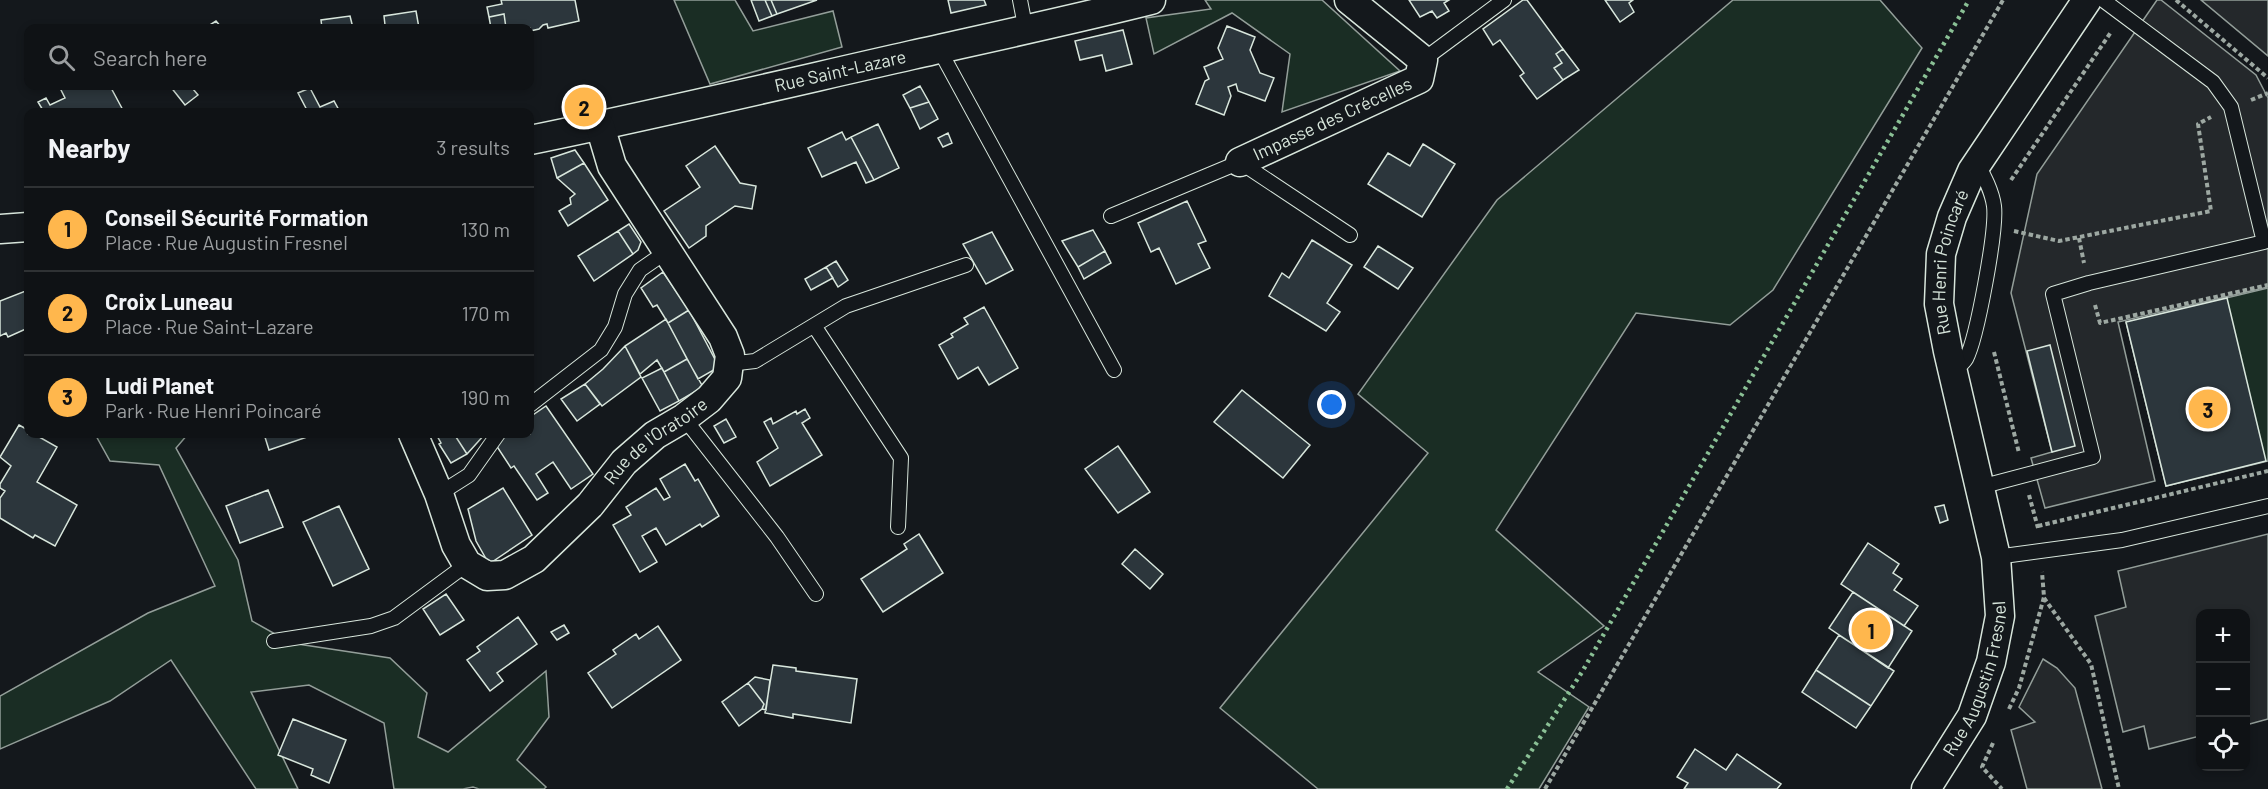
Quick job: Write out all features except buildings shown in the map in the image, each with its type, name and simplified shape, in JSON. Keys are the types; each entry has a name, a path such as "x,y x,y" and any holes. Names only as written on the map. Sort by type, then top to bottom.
{"street":[{"name":"Rue Saint-Lazare","path":"534,139 704,104 1026,31 1151,0"},
{"name":"Impasse des Crécelles","path":"1240,162 1419,80 1423,60 1349,0"},
{"name":"Rue Henri Poincaré","path":"1996,557 1939,304 1941,254 1952,217 1977,163 2087,0"},
{"path":"600,126 612,166 723,337 730,355 729,364"},
{"path":"0,229 24,227"},
{"name":"Rue de l'Oratoire","path":"468,564 487,576 506,574 534,560 590,505 624,462 655,435 684,418 709,399 727,378 729,364"},
{"path":"415,438 439,494 456,545 468,564"},
{"name":"Rue Augustin Fresnel","path":"1933,787 1972,716 1991,662 2000,616 1996,557"}],"lane":[{"path":"1020,0 1026,31"},
{"path":"1423,60 1504,0"},
{"path":"1980,487 2093,457 2053,294 2089,283 2264,242 2231,107 2213,82 2103,0"},
{"path":"939,49 1114,370"},
{"path":"1111,216 1240,162 1350,235"},
{"path":"1953,372 1965,361 1973,340 1994,227 1994,205 1977,163"},
{"path":"534,402 601,350 615,327 625,294 640,270 666,252"},
{"path":"729,364 755,361 815,327 846,306 966,265"},
{"path":"815,327 901,458 898,527"},
{"path":"684,418 777,537 816,594"},
{"path":"439,494 469,475 495,438"},
{"path":"1996,557 2122,540 2268,506"},
{"path":"274,641 371,626 394,618 468,564"}],"path":[{"path":"1545,789 2003,0"},
{"path":"2176,0 2268,77"},
{"path":"2010,188 2011,177 2123,15"},
{"path":"2008,229 2059,241 2211,211 2198,124 2231,107 2268,93"},
{"path":"2079,237 2100,323 2268,285"},
{"path":"1991,341 2038,526 2044,597 2019,688 2005,718"},
{"path":"2038,526 2268,471"},
{"path":"2044,597 2091,664 2119,789"},
{"path":"1996,737 1982,767 2002,789"}],"green space":[{"path":"674,0 735,0 753,31 833,11 842,47 710,84"},
{"path":"1205,0 1322,0 1400,71 1282,112 1290,54 1232,13 1154,54 1146,18 1211,9"},
{"path":"1733,0 1880,0 1922,48 1773,290 1730,325 1636,313 1496,530 1604,626 1538,672 1589,707 1539,789 1318,789 1220,708 1428,453 1358,394 1497,200"},
{"path":"2268,288 2268,461 2166,486 2126,322"},
{"path":"97,438 185,438 176,448 238,560 252,621 291,643 390,658 427,693 418,737 448,752 546,671 549,717 517,760 546,787 544,789 479,789 473,787 394,789 384,723 309,685 251,692 298,789 256,789 171,660 110,701 0,749 0,696 148,613 215,586 159,465 110,461"}],"shaded area":[{"path":"2157,0 2161,0 2256,75 2268,98 2268,287 2118,322 2155,481 2045,508 2031,458 2052,452 2011,293 2037,174"},
{"path":"2201,0 2268,0 2268,56"},
{"path":"2268,534 2268,719 2250,724 2250,609 2196,609 2196,737 2149,749 2144,726 2123,732 2095,616 2126,607 2118,571"},
{"path":"2043,659 2057,668 2075,688 2102,789 2027,789 2011,730 2035,722 2019,707"}],"hedge":[{"path":"1507,789 1582,672 1969,0"}],"place":[{"name":"Croix Luneau","path":"584,107"},
{"name":"Ludi Planet","path":"2208,409"},
{"name":"Conseil Sécurité Formation","path":"1871,630"}]}
